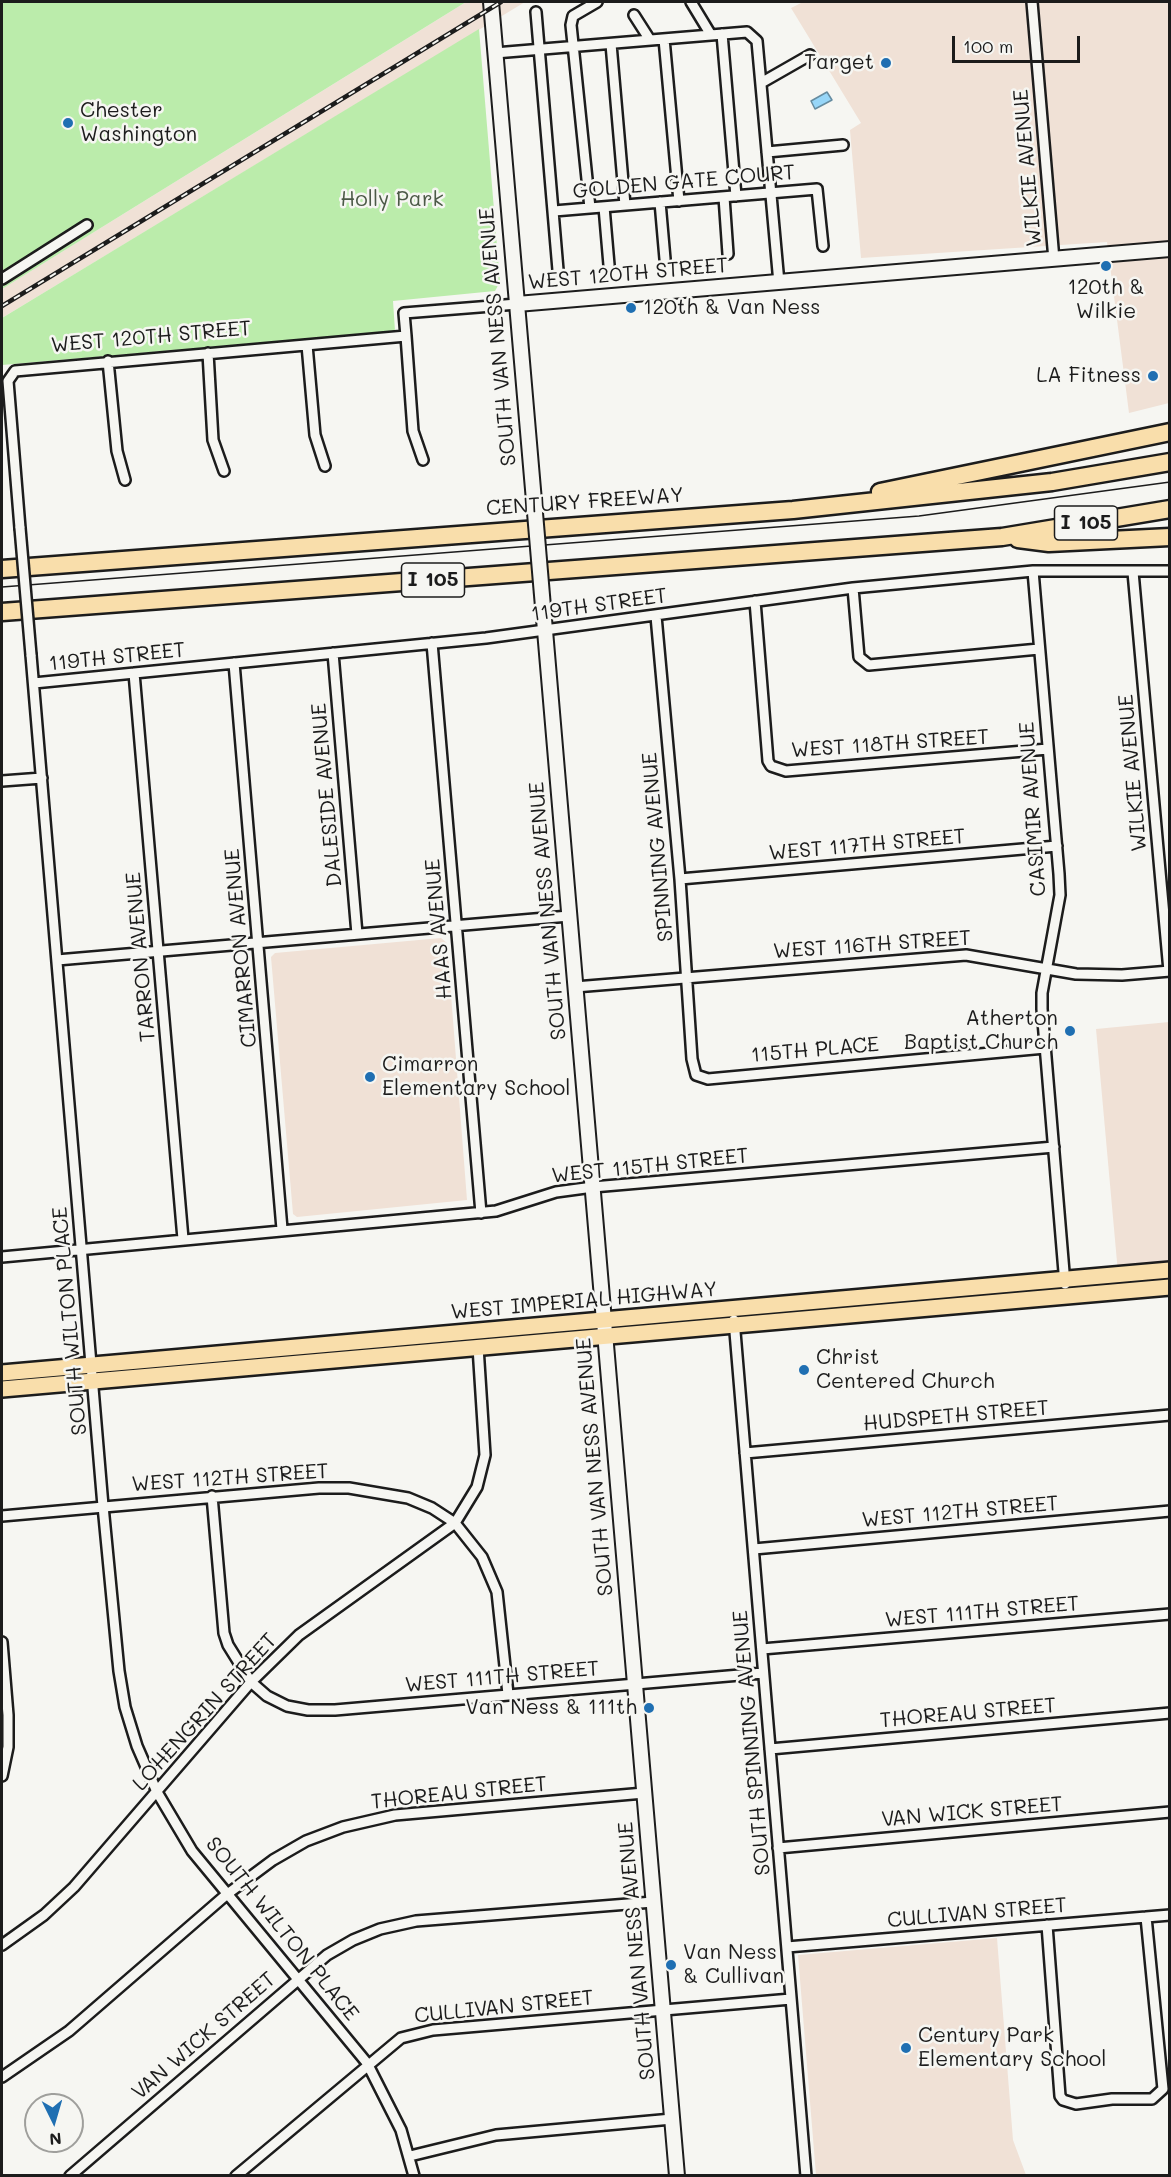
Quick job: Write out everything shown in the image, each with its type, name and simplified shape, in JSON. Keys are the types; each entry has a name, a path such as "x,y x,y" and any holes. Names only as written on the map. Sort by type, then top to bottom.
{"highway":[{"path":"793,510 1170,432"},
{"name":"CENTURY FREEWAY","path":"2,569 793,510 1052,482 1170,462"},
{"name":"I 105","path":"2,612 1002,537 1170,509"},
{"path":"1002,537 1049,543 1170,537"}],"main road":[{"name":"SOUTH VAN NESS AVENUE","path":"491,2 677,2175"},
{"name":"WEST 120TH STREET","path":"517,304 1170,249"},
{"name":"WEST IMPERIAL HIGHWAY","path":"2,1373 1170,1270"},
{"name":"WEST IMPERIAL HIGHWAY","path":"2,1389 1170,1287"}],"street":[{"path":"590,208 573,16 597,2"},
{"path":"691,2 711,35"},
{"name":"WILKIE AVENUE","path":"1032,2 1054,260"},
{"path":"536,12 555,211 558,270"},
{"path":"634,15 650,40"},
{"path":"495,53 747,32 758,41 779,283"},
{"path":"722,34 736,196"},
{"path":"664,39 679,201"},
{"path":"611,44 626,205"},
{"path":"761,83 810,55"},
{"path":"767,152 843,145"},
{"name":"GOLDEN GATE COURT","path":"555,211 817,189 823,246"},
{"path":"724,197 728,254"},
{"path":"660,202 665,259"},
{"path":"604,207 609,265"},
{"path":"2,279 87,225"},
{"name":"WEST 120TH STREET","path":"9,377 15,371 108,361 406,336 404,313 517,304"},
{"path":"406,336 413,431 423,460"},
{"path":"307,345 315,435 325,466"},
{"path":"208,353 213,440 224,471"},
{"path":"108,361 117,451 125,480"},
{"name":"SOUTH WILTON PLACE","path":"9,377 6,416 20,528 103,1506 119,1671 125,1707 137,1746 157,1791 192,1851 367,2063 401,2130 414,2175"},
{"name":"119TH STREET","path":"34,683 545,631 853,588 1033,571 1170,571"},
{"name":"CASIMIR AVENUE","path":"1033,571 1060,895 1042,993 1066,1296"},
{"name":"WILKIE AVENUE","path":"1133,572 1169,971"},
{"path":"853,588 858,650 863,662 877,665 1039,649"},
{"name":"WEST 118TH STREET","path":"755,601 768,761 771,766 786,771 1048,749"},
{"name":"SPINNING AVENUE","path":"656,616 680,879 692,1068 696,1075"},
{"name":"HAAS AVENUE","path":"432,643 481,1213"},
{"name":"DALESIDE AVENUE","path":"333,653 357,934"},
{"name":"CIMARRON AVENUE","path":"234,663 282,1230"},
{"name":"TARRON AVENUE","path":"134,673 183,1239"},
{"path":"2,781 42,778"},
{"name":"WEST 117TH STREET","path":"680,879 1057,846"},
{"path":"57,960 569,916"},
{"name":"WEST 116TH STREET","path":"575,987 966,955 1100,976 1169,971"},
{"name":"115TH PLACE","path":"696,1075 708,1079 1045,1048"},
{"name":"WEST 115TH STREET","path":"2,1257 481,1213 508,1209 556,1192 593,1187 1054,1147"},
{"name":"SOUTH SPINNING AVENUE","path":"733,1308 806,2175"},
{"path":"478,1347 485,1455 477,1487 455,1523 482,1557 497,1592 508,1694"},
{"name":"HUDSPETH STREET","path":"745,1452 1170,1415"},
{"name":"WEST 112TH STREET","path":"2,1516 212,1496 349,1488 408,1498 432,1508 455,1523"},
{"path":"212,1496 224,1633 239,1666 251,1682"},
{"name":"WEST 112TH STREET","path":"754,1548 1170,1511"},
{"name":"LOHENGRIN STREET","path":"2,1945 44,1915 74,1887 251,1682 299,1635 455,1523"},
{"name":"WEST 111TH STREET","path":"762,1649 1170,1614"},
{"path":"2,1642 8,1715 8,1747 2,1776"},
{"name":"WEST 111TH STREET","path":"251,1682 267,1696 287,1706 308,1710 763,1673"},
{"name":"THOREAU STREET","path":"770,1749 1170,1713"},
{"name":"THOREAU STREET","path":"2,2077 69,2031 226,1895 273,1860 306,1841 370,1820 395,1815 644,1793"},
{"name":"VAN WICK STREET","path":"778,1848 1170,1812"},
{"name":"VAN WICK STREET","path":"70,2175 327,1955 353,1940 380,1929 416,1921 653,1902"},
{"name":"CULLIVAN STREET","path":"787,1947 1170,1915"},
{"path":"1047,1925 1060,2090 1063,2100 1076,2104 1112,2099 1152,2099 1161,2093 1163,2084 1146,1917"},
{"name":"CULLIVAN STREET","path":"236,2175 367,2063 401,2038 414,2033 791,1999"},
{"path":"410,2156 496,2135 672,2119"}],"shaded area":[{"path":"466,2 525,2 2,318 2,289"},
{"path":"803,2 1169,2 1169,403 1129,413 1107,242 861,258 850,130 861,123 791,8"},
{"name":"Cimarron Elementary School","path":"441,938 447,943 467,1200 297,1217 293,1214 271,957 275,953"},
{"path":"1169,1022 1169,1268 1118,1273 1096,1029"},
{"name":"Century Park Elementary School","path":"997,1938 1013,2140 1026,2175 816,2175 798,1955"}],"green space":[{"path":"2,2 466,2 2,289"},
{"name":"Holly Park","path":"479,29 500,282 495,291 393,301 395,331 2,365 2,318"}],"water":[{"path":"827,92 832,100 815,109 811,101"}],"tram line":[{"path":"2,587 919,516 1170,482"}],"railway":[{"path":"2,306 501,2"}],"place":[{"name":"Target","path":"886,63"},
{"name":"Chester Washington","path":"68,123"},
{"name":"120th & Wilkie","path":"1106,266"},
{"name":"120th & Van Ness","path":"631,308"},
{"name":"LA Fitness","path":"1153,376"},
{"name":"Atherton Baptist Church","path":"1070,1031"},
{"name":"Cimarron Elementary School","path":"370,1077"},
{"name":"Christ Centered Church","path":"804,1370"},
{"name":"Van Ness & 111th","path":"649,1708"},
{"name":"Van Ness & Cullivan","path":"671,1965"},
{"name":"Century Park Elementary School","path":"906,2048"}]}
